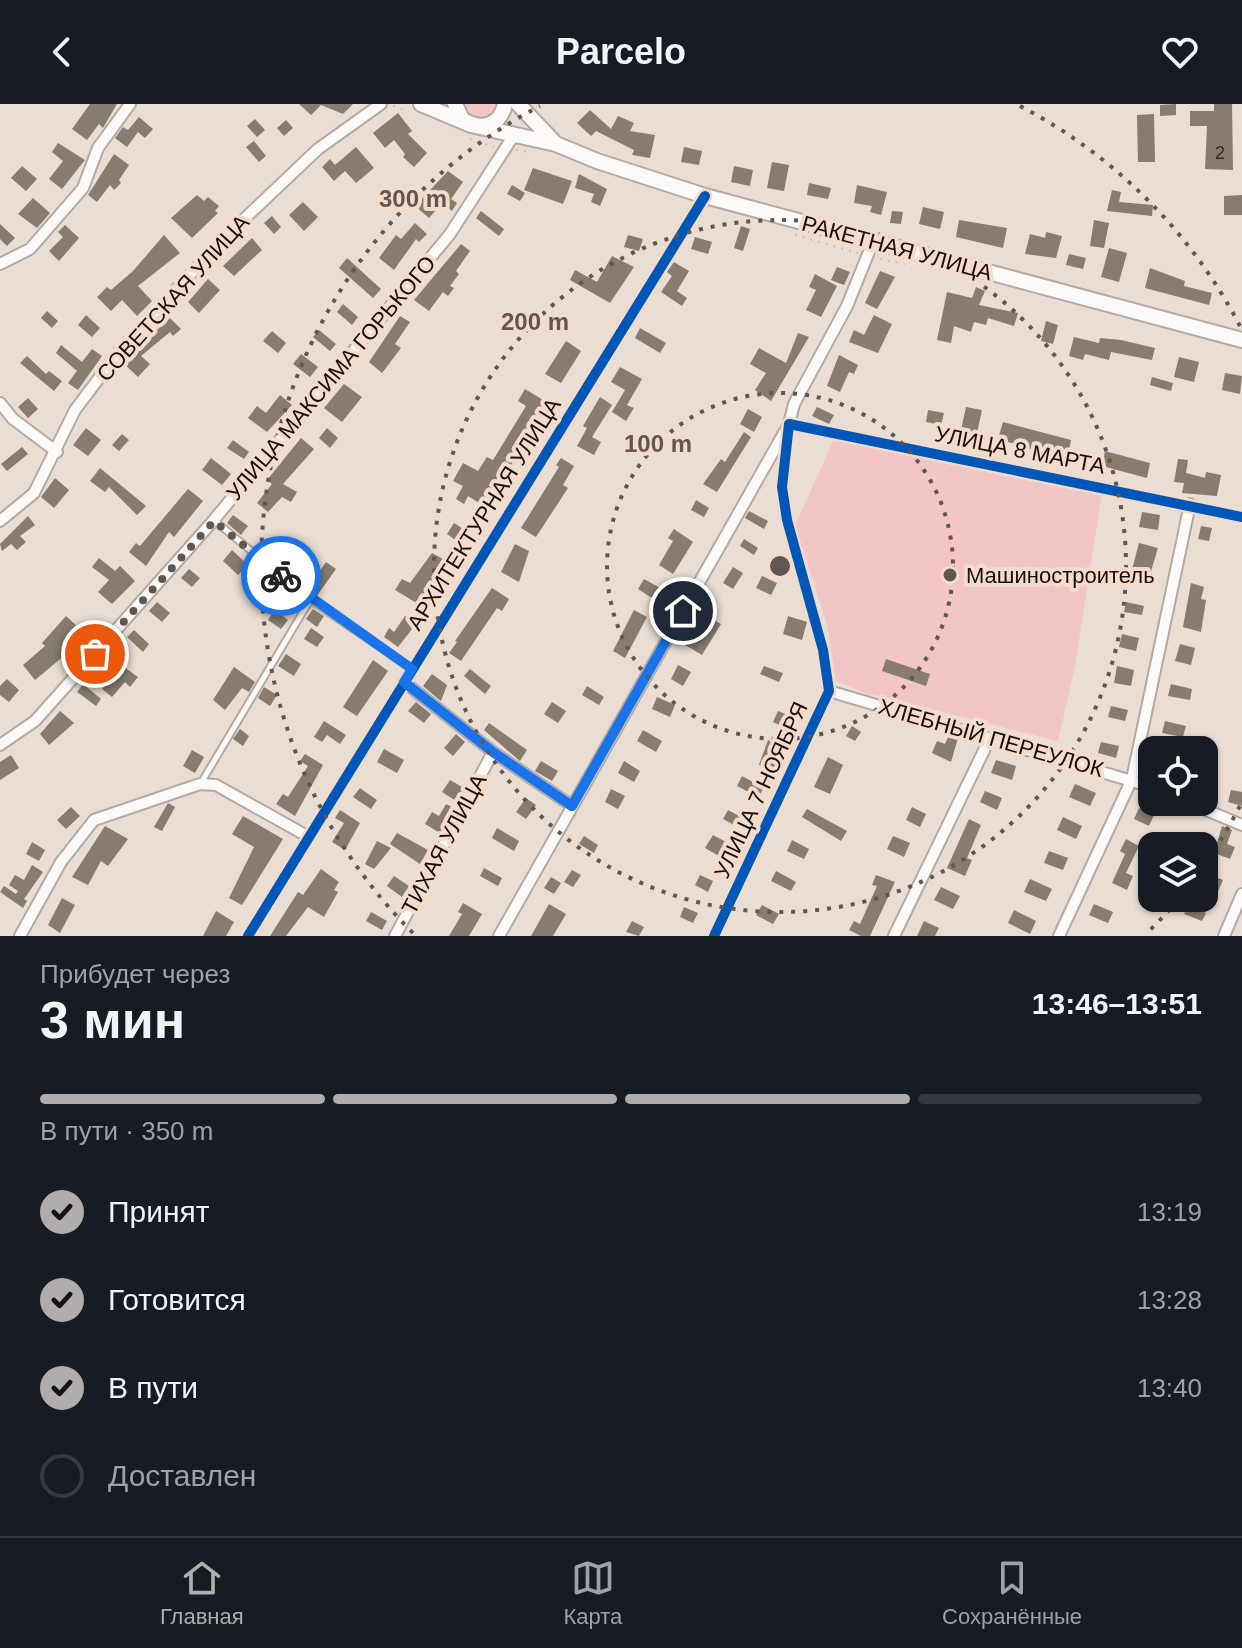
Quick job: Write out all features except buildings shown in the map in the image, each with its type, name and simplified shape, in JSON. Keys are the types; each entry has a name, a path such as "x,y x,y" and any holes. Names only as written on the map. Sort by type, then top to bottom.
{"main road":[{"name":"РАКЕТНАЯ УЛИЦА","path":"421,104 471,125 556,144 597,161 705,196 1242,340"},
{"path":"455,104 462,119 471,125 493,123 503,113 505,104"},
{"name":"РАКЕТНАЯ УЛИЦА","path":"525,107 556,144"}],"street":[{"path":"0,264 30,249 83,188 98,148 130,104"},
{"name":"СОВЕТСКАЯ УЛИЦА","path":"0,521 34,493 57,452 75,410 121,349 221,241 318,149 381,104"},
{"name":"УЛИЦА МАКСИМА ГОРЬКОГО","path":"0,745 35,721 214,521 450,234 514,135"},
{"name":"АРХИТЕКТУРНАЯ УЛИЦА","path":"248,936 705,196"},
{"path":"499,936 789,424 794,404 847,306 873,242"},
{"path":"0,403 13,419 57,452"},
{"name":"УЛИЦА 8 МАРТА","path":"789,424 1242,517"},
{"name":"УЛИЦА 7 НОЯБРЯ","path":"714,936 829,691 823,650 787,520 782,487 789,424"},
{"path":"1059,936 1132,779 1190,504"},
{"path":"404,682 493,752 572,806"},
{"name":"ХЛЕБНЫЙ ПЕРЕУЛОК","path":"829,691 1138,781"},
{"path":"894,936 990,738"},
{"name":"ТИХАЯ УЛИЦА","path":"395,936 493,752"},
{"path":"20,936 61,862 94,820 200,784 216,785 307,836"},
{"path":"1218,815 1242,825"},
{"path":"1224,936 1242,894"}],"lane":[{"path":"214,521 310,600 412,669"},
{"path":"200,784 310,600"}],"shaded area":[{"path":"460,104 499,104 490,120 468,118"},
{"name":"Машиностроитель","path":"834,439 873,447 882,443 1102,493 1075,666 1058,741 866,693 836,681 827,624 795,526"}],"cycle path":[{"path":"248,936 705,196"},
{"path":"714,936 829,691 823,650 787,520 782,487 789,424 1242,517"}],"way so far":[{"path":"95,654 214,521 281,576"}],"place":[{"name":"Машиностроитель","path":"950,575"}],"route":[{"path":"281,576 310,600 412,669 404,682 493,752 572,806 683,611"}]}
